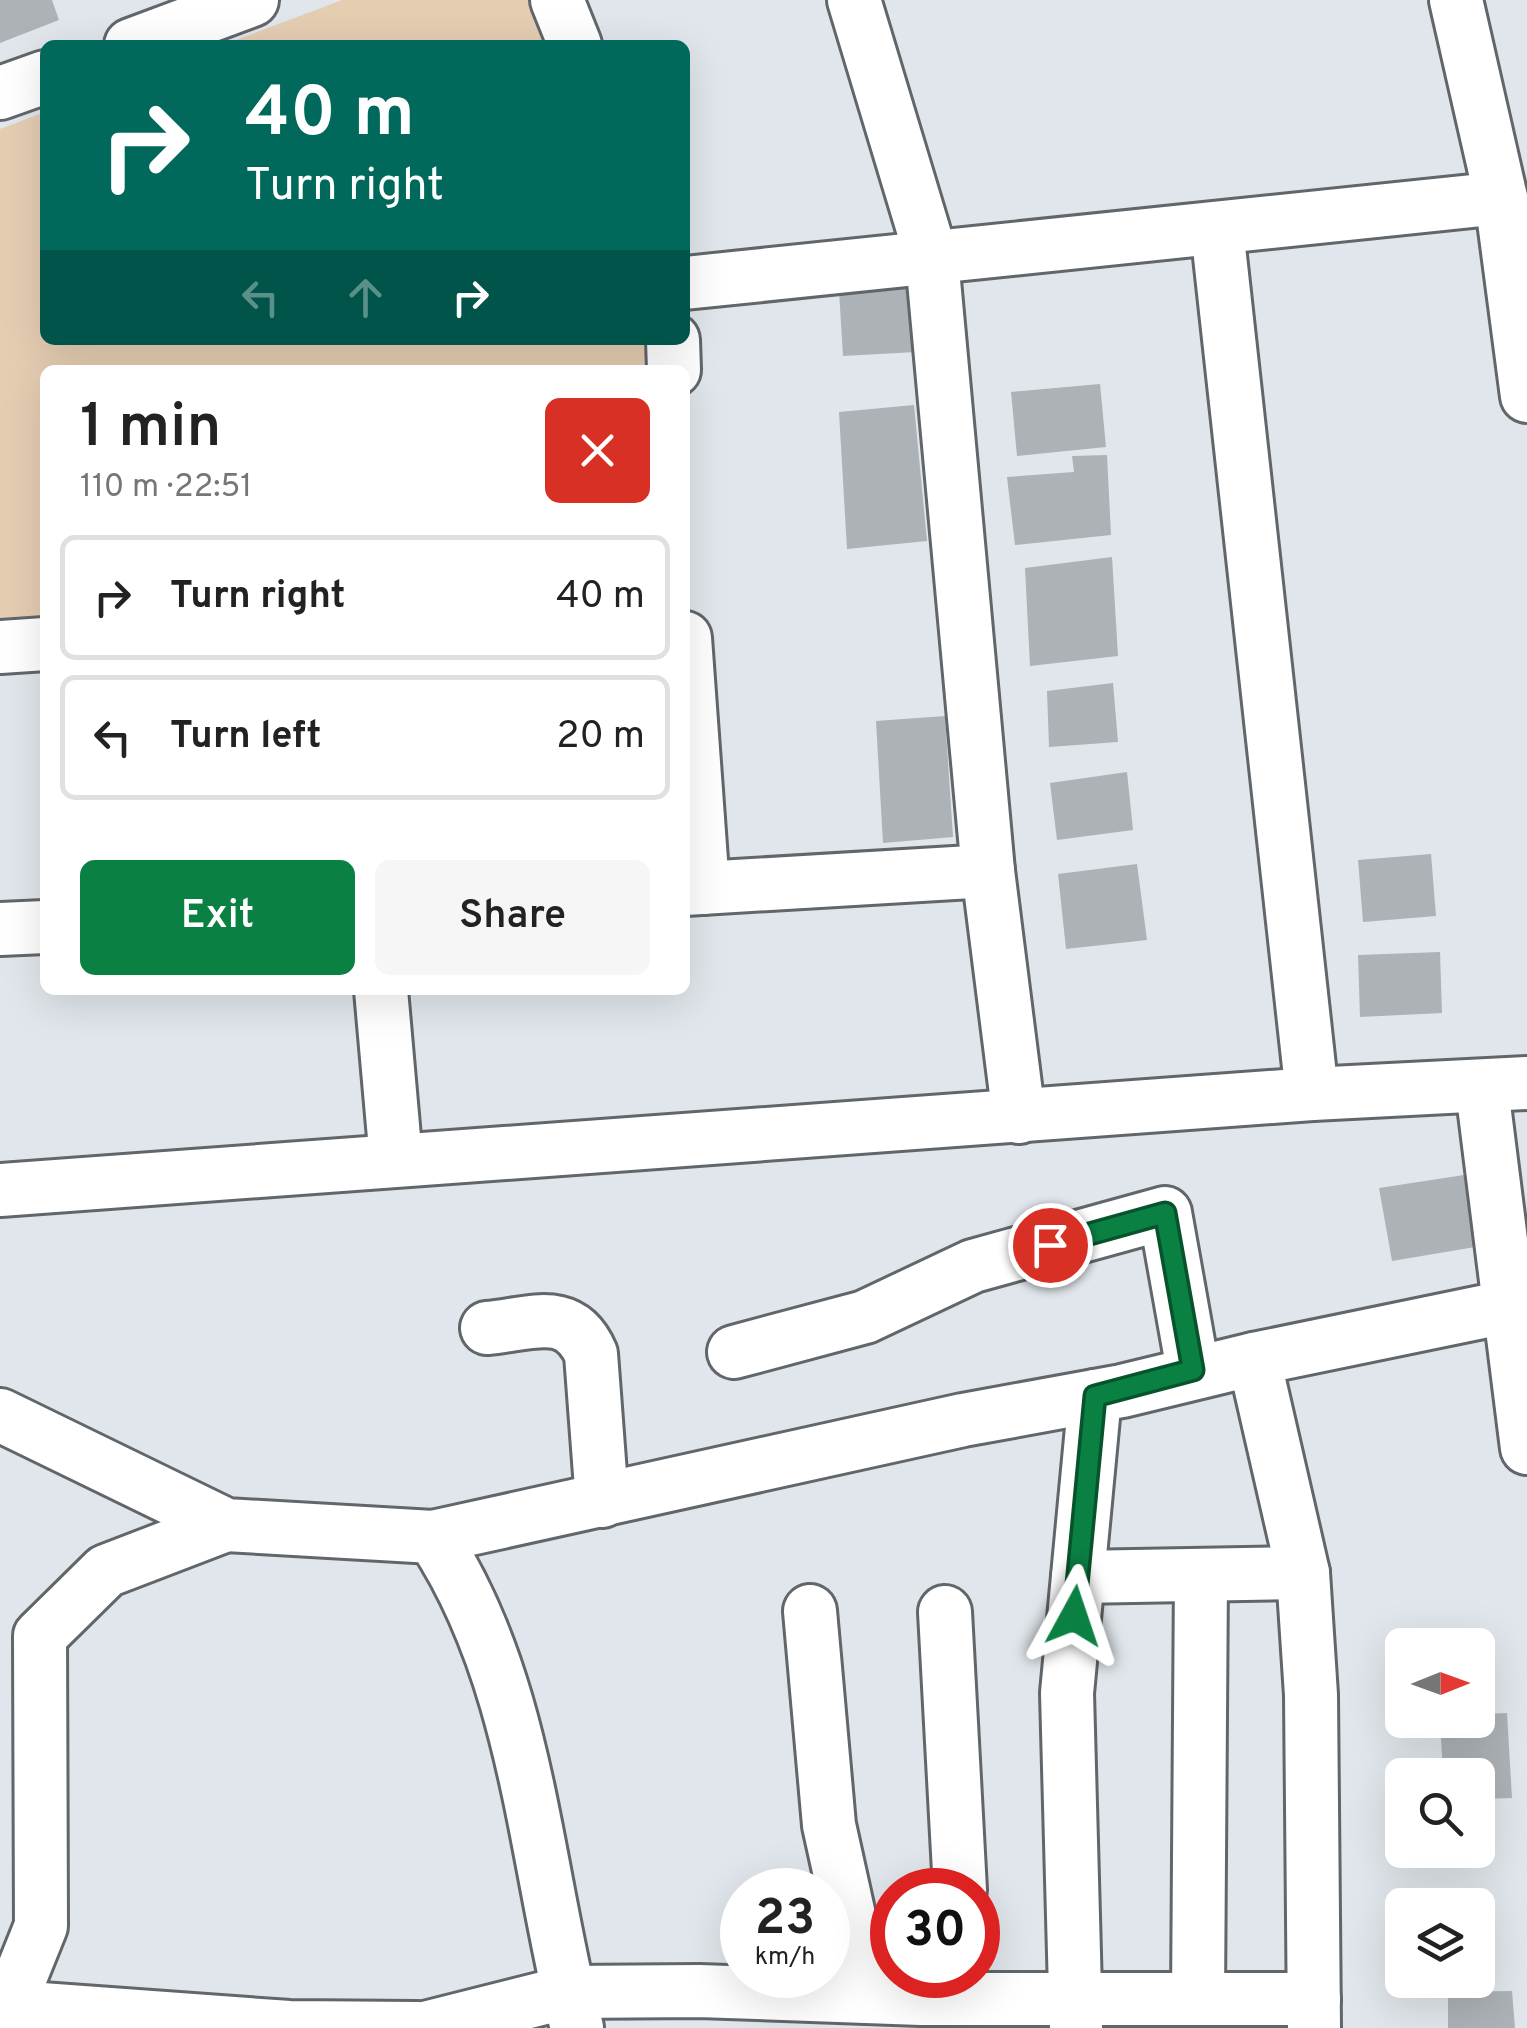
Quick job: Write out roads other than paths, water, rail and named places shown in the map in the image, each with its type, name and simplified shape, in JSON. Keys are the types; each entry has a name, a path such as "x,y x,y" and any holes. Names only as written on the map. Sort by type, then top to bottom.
{"street":[{"path":"144,40 252,0"},
{"path":"557,0 573,40"},
{"path":"854,0 932,259 988,870 1020,1117"},
{"path":"1456,0 1501,198 1527,396"},
{"path":"0,93 40,79"},
{"path":"690,283 1501,198"},
{"path":"1217,228 1312,1094"},
{"path":"0,647 40,644"},
{"path":"690,777 694,888 988,870"},
{"path":"0,929 40,926"},
{"path":"381,995 396,1160"},
{"path":"0,1190 1312,1094 1505,1086 1506,1307 1526,1432"},
{"path":"734,1352 865,1317 973,1266 1165,1213 1193,1370"},
{"path":"0,1415 226,1525 433,1536 788,1457 1095,1396 1193,1370 1506,1307"},
{"path":"487,1328 556,1321 570,1323 582,1334 590,1354 602,1501"},
{"path":"425,2028 573,2010 867,1997 944,2000 1076,2014 1177,2009 1314,2013 1312,1694 1303,1573 1254,1358"},
{"path":"1076,2014 1067,1693 1095,1396"},
{"path":"226,1525 106,1571 20,1639 40,1926 3,2013 289,2027 417,2028"},
{"path":"433,1536 465,1584 501,1690 530,1794 573,2010"},
{"path":"1078,1577 1303,1573"},
{"path":"1177,2009 1201,1575"},
{"path":"810,1611 829,1825 867,1997"},
{"path":"945,1612 959,1868"}]}
